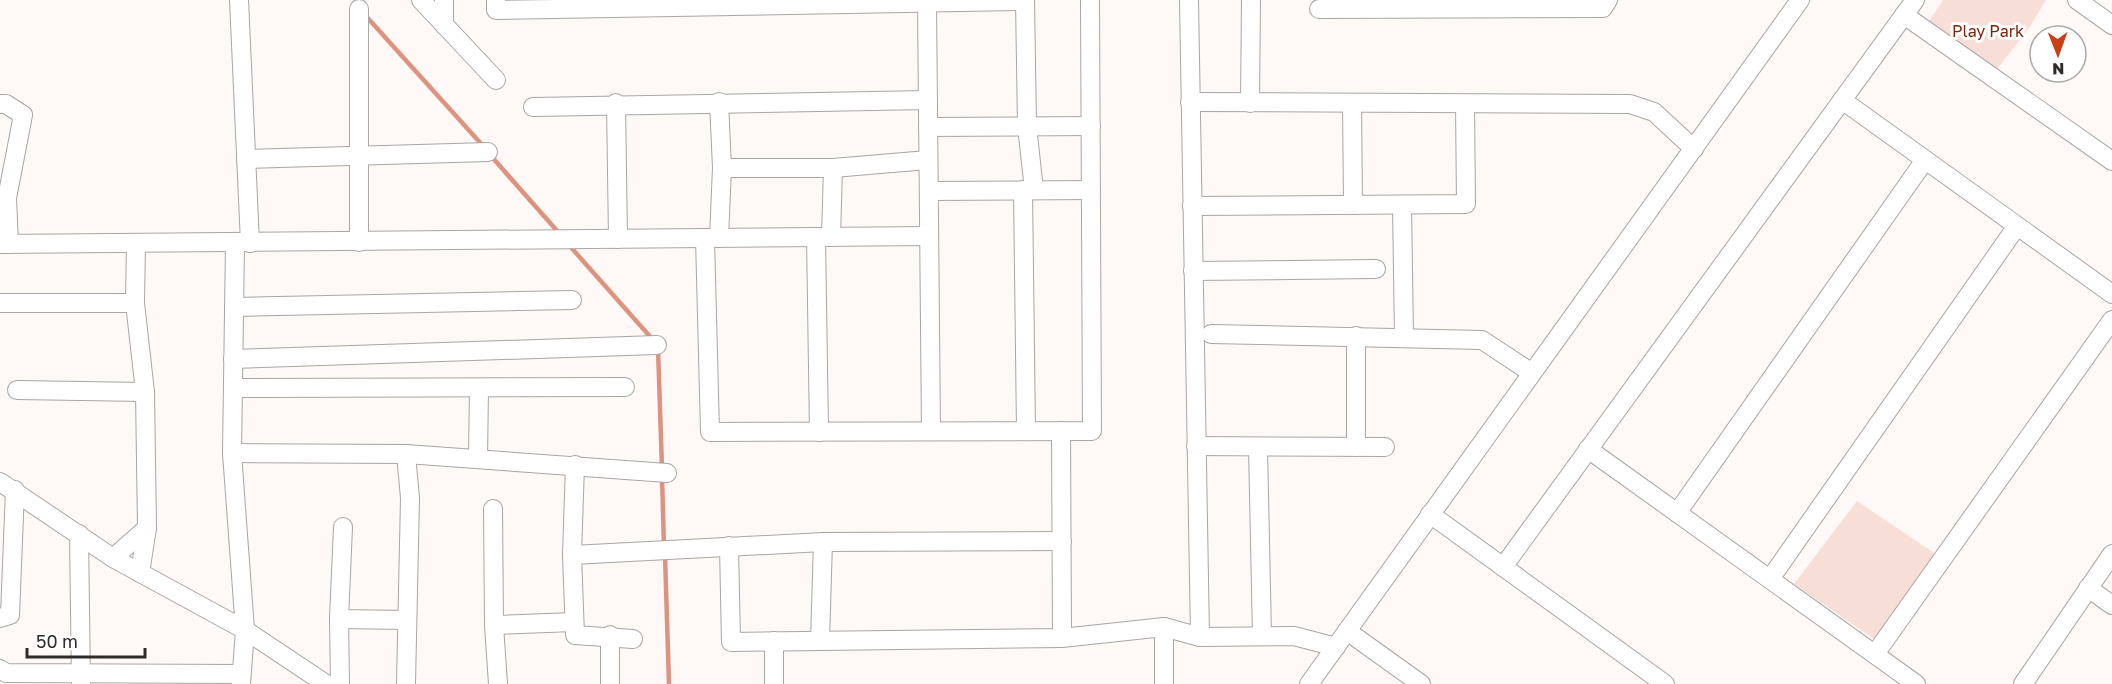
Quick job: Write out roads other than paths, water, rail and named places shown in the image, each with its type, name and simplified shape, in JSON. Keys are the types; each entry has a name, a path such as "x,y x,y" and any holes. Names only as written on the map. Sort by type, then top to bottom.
{"street":[{"path":"0,669 6,673 81,679 241,679 245,630 232,453 234,307 242,243 246,159 239,0"},
{"path":"421,0 496,80"},
{"path":"444,0 444,25"},
{"path":"496,0 496,10 721,3 1025,1 1029,190 1026,431"},
{"path":"719,102 722,168 712,238 710,432 1092,431 1090,0"},
{"path":"1188,0 1200,637"},
{"path":"1250,103 1251,0"},
{"path":"1319,9 1504,4 1603,8 1608,0"},
{"path":"1309,684 1800,0"},
{"path":"1503,567 1915,0"},
{"path":"2078,0 2112,25"},
{"path":"927,2 931,431"},
{"path":"359,9 359,242"},
{"path":"1904,15 2112,161"},
{"path":"533,107 928,100"},
{"path":"1842,100 2112,294"},
{"path":"1190,102 1630,104 1654,112 1694,149"},
{"path":"1352,103 1353,205"},
{"path":"0,104 6,104 23,115 4,198 5,244 929,236"},
{"path":"616,104 618,239"},
{"path":"1192,206 1466,204 1465,104"},
{"path":"928,127 1091,126"},
{"path":"246,159 488,152"},
{"path":"722,168 834,168 928,160"},
{"path":"1677,513 1925,160"},
{"path":"819,432 824,237 834,168"},
{"path":"929,191 1091,190"},
{"path":"1402,205 1404,338"},
{"path":"1770,579 2017,226"},
{"path":"136,243 135,303 145,392 147,528 140,573"},
{"path":"1193,271 1376,269"},
{"path":"234,307 572,300"},
{"path":"0,303 135,303"},
{"path":"1875,654 2112,320"},
{"path":"1211,334 1482,340 1532,373"},
{"path":"1356,336 1356,447"},
{"path":"233,359 657,345"},
{"path":"233,388 625,387"},
{"path":"478,459 479,388"},
{"path":"18,390 145,392"},
{"path":"1061,431 1062,638"},
{"path":"1196,446 1386,447"},
{"path":"1258,447 1262,636"},
{"path":"1588,449 1916,684"},
{"path":"232,453 406,454 667,473"},
{"path":"406,454 410,498 406,684"},
{"path":"575,465 572,555 575,635 610,635 633,639"},
{"path":"8,486 113,558 245,630 326,684"},
{"path":"0,618 10,615 8,486"},
{"path":"493,509 494,625 498,684"},
{"path":"1430,514 1665,684"},
{"path":"340,684 339,618 343,527"},
{"path":"113,558 147,528"},
{"path":"79,534 81,679"},
{"path":"572,555 823,542 1062,542"},
{"path":"820,641 823,542"},
{"path":"729,546 731,642 1062,638 1164,627 1200,637 1293,636 1336,646"},
{"path":"2023,684 2112,554"},
{"path":"2088,588 2112,605"},
{"path":"339,618 407,620"},
{"path":"494,625 574,622"},
{"path":"1164,627 1164,684"},
{"path":"1347,631 1421,684"},
{"path":"610,635 610,684"},
{"path":"774,641 774,684"}],"waterway":[{"path":"365,15 484,147"},
{"path":"491,156 559,233"},
{"path":"568,244 654,341"},
{"path":"658,348 662,469"},
{"path":"662,477 664,547"},
{"path":"665,555 669,684"}],"park label":[{"name":"Play Park","path":"1988,31"}]}
